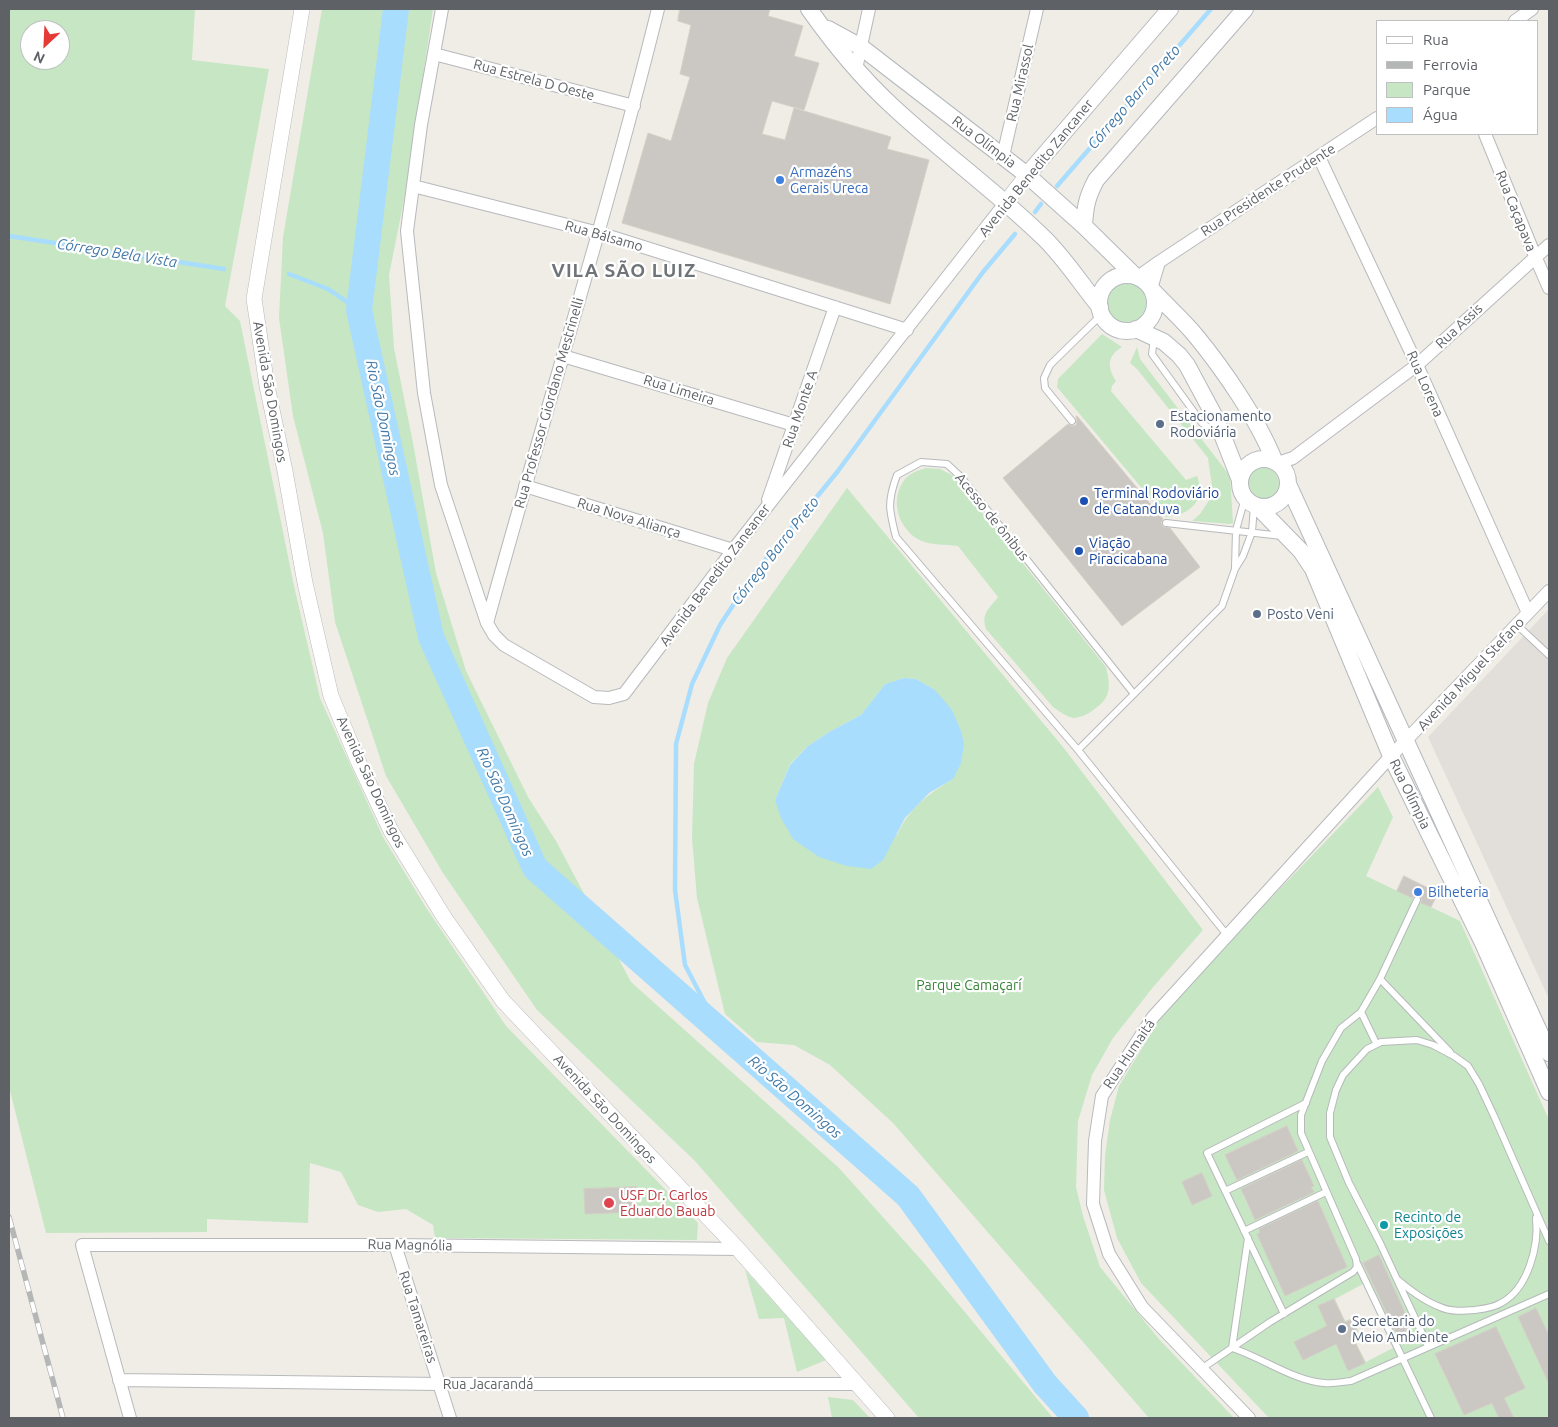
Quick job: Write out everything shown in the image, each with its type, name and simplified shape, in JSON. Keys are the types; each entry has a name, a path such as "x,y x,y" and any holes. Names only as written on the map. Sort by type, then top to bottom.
{"main road":[{"name":"Rua Olímpia","path":"809,9 856,69 890,104 1006,202 1063,258 1101,311"},
{"name":"Avenida Benedito Zancaner","path":"1027,175 1170,9"},
{"path":"1084,226 1085,205 1088,194 1096,180 1245,9"},
{"name":"Rua Olímpia","path":"820,24 861,47 1027,175 1084,226 1136,277"},
{"path":"1119,276 1136,277 1144,280 1152,290 1155,306 1153,314 1143,326 1136,329 1122,330 1107,322 1101,311 1100,299 1106,285 1119,276"},
{"name":"Rua Olímpia","path":"1152,290 1201,342 1284,467 1406,742 1549,1054"},
{"path":"1136,329 1164,342 1187,365 1216,419 1240,480"},
{"path":"1266,458 1284,467 1286,492 1282,500 1274,505 1266,507 1252,503 1240,489 1242,471 1256,459 1266,458"},
{"name":"Rua Olímpia","path":"1252,503 1301,551 1313,570 1391,756 1483,943 1549,1092"}],"street":[{"name":"Avenida São Domingos","path":"302,9 254,299 267,386 285,471 305,583 331,696 359,763 391,831 444,917 503,1001 738,1250 887,1418"},
{"path":"442,9 407,231 424,393 441,485 487,623"},
{"name":"Rua Professor Giordano Mestrinelli","path":"487,623 599,233 658,9"},
{"path":"856,69 869,9"},
{"name":"Rua Mirassol","path":"1003,156 1037,9"},
{"path":"1516,20 1532,9"},
{"name":"Rua Estrela D Oeste","path":"434,54 634,106"},
{"name":"Rua Presidente Prudente","path":"1136,277 1376,119"},
{"name":"Rua Caçapava","path":"1485,135 1549,288"},
{"name":"Rua Lorena","path":"1319,156 1417,365 1528,613"},
{"name":"Avenida Benedito Zancaner","path":"907,330 1027,175"},
{"name":"Rua Bálsamo","path":"413,186 599,233 907,330"},
{"name":"Rua Assis","path":"1284,467 1417,365 1549,245"},
{"path":"1152,290 1159,262"},
{"name":"Rua Monte A","path":"764,510 835,307"},
{"name":"Avenida Benedito Zaneaner","path":"487,623 494,635 504,645 594,697 609,698 624,694 764,510 907,330"},
{"name":"Rua Limeira","path":"563,356 794,425"},
{"name":"Rua Nova Aliança","path":"525,486 733,550"},
{"name":"Avenida Miguel Stefano","path":"1391,756 1549,591"},
{"name":"Rua Humaitá","path":"1249,1418 1142,1307 1110,1254 1093,1204 1095,1141 1102,1096 1153,1017 1391,756"},
{"name":"Rua Magnólia","path":"119,1380 82,1244 395,1244 738,1250"},
{"name":"Rua Tamareiras","path":"395,1244 450,1418"},
{"path":"119,1380 130,1418"},
{"name":"Rua Jacarandá","path":"119,1380 439,1384 856,1384"}],"lane":[{"path":"1072,421 1045,388 1044,378 1050,365 1101,311"},
{"path":"1154,337 1152,354 1202,423 1224,438"},
{"name":"Acesso de ônibus","path":"1134,694 961,477 947,464 921,462 897,475 890,493 890,514 896,537 1078,750 1227,935"},
{"path":"1235,569 1236,530 1252,503"},
{"path":"1078,750 1222,606 1235,569 1243,556 1252,532 1252,503"},
{"path":"1166,523 1287,536"},
{"path":"1517,625 1549,655"},
{"path":"1417,900 1380,978 1361,1012 1341,1028 1322,1061 1301,1115 1301,1133 1357,1263 1431,1418"},
{"path":"1380,978 1454,1056"},
{"path":"1361,1012 1376,1043"},
{"path":"1428,1346 1349,1182 1330,1136 1330,1113 1342,1075 1367,1049 1381,1042 1417,1040 1454,1056 1468,1066 1479,1084 1549,1240"},
{"path":"1284,1314 1207,1152 1306,1103"},
{"path":"1225,1191 1308,1152"},
{"path":"1244,1231 1326,1192"},
{"path":"1397,1279 1419,1297 1441,1308 1457,1311 1473,1310 1488,1308 1501,1303 1510,1297 1520,1283 1528,1271 1534,1256 1537,1230 1536,1212"},
{"path":"1232,1348 1248,1238"},
{"path":"1201,1369 1284,1314 1356,1270 1357,1263"},
{"path":"1232,1348 1246,1352 1296,1375 1323,1383 1351,1382 1428,1346 1549,1294"}],"shaded area":[{"path":"1549,609 1549,999 1428,737"}],"green space":[{"path":"9,9 195,9 192,60 269,69 225,306 240,321 294,586 320,698 383,837 425,906 506,1026 698,1223 697,1240 435,1238 433,1225 406,1209 378,1212 358,1205 341,1172 310,1163 308,1223 207,1219 207,1232 46,1233 9,1087"},
{"path":"322,9 433,9 406,190 389,275 394,348 436,573 466,671 528,797 556,841 631,982 839,1168 924,1263 1053,1418 919,1418 695,1161 537,1010 443,873 386,776 335,622 323,533 293,416 279,318 283,237"},
{"path":"1126,283 1140,289 1146,303 1140,317 1126,323 1112,317 1106,303 1112,289"},
{"path":"1102,334 1122,347 1113,354 1110,362 1111,371 1116,381 1111,391 1186,480 1197,476 1199,493 1194,505 1189,510 1175,516 1166,517 1057,387 1058,379"},
{"path":"1137,347 1140,359 1230,476 1233,523 1192,521 1200,514 1208,502 1212,486 1208,458 1137,369 1130,363"},
{"path":"1262,467 1274,472 1279,484 1274,496 1262,501 1250,496 1245,484 1250,472"},
{"path":"926,468 940,469 952,475 1106,667 1109,681 1108,692 1103,702 1092,711 1074,718 1053,707 986,629 985,615 998,597 958,546 931,544 920,541 909,533 904,526 900,519 897,503 900,486 909,475"},
{"name":"Parque Camaçarí","path":"847,488 1063,747 1203,930 1154,986 1113,1038 1092,1075 1078,1121 1076,1187 1083,1216 1100,1267 1159,1339 1234,1418 1149,1418 893,1123 830,1065 794,1045 757,1042 725,1014 697,898 692,838 694,764 708,703 727,658","holes":["904,678 916,679 935,690 953,779 920,802 902,825 897,835 775,800 790,764 808,746 861,715 885,684"]},
{"path":"1378,787 1393,817 1366,876 1460,921 1549,1120 1549,1335 1536,1308 1518,1317 1546,1377 1549,1376 1549,1418 1514,1418 1510,1411 1498,1416 1499,1418 1269,1418 1141,1283 1117,1238 1104,1190 1105,1156 1110,1120 1119,1086 1169,1004","holes":["1287,1126 1296,1146 1234,1174 1225,1155","1305,1166 1314,1186 1252,1214 1243,1195","1202,1174 1212,1195 1192,1204 1182,1182","1319,1205 1328,1225 1267,1253 1258,1234","1329,1226 1338,1245 1276,1274","1338,1248 1347,1267 1285,1295 1276,1276","1379,1256 1412,1327 1397,1334 1363,1263","1363,1284 1393,1348 1366,1362 1354,1339 1360,1335 1352,1318 1345,1321 1335,1299","1334,1299 1345,1322 1352,1319 1359,1335 1353,1338 1348,1371 1318,1306","1454,1346 1464,1415 1435,1355","1457,1346 1503,1398 1485,1406"]},
{"path":"745,1270 826,1360 797,1372 784,1318 759,1319"},
{"path":"828,1397 853,1400 870,1418 832,1418"}],"water":[{"path":"904,678 916,679 935,690 952,710 964,744 961,763 953,779 929,793 905,818 883,860 871,869 847,866 819,857 793,839 781,818 775,800 790,765 808,746 861,715 885,684"}],"building":[{"path":"680,9 770,9 768,16 803,26 794,56 819,63 804,110 772,101 762,134 785,140 794,108 891,137 887,149 929,160 890,304 622,223 648,133 671,141 690,77 680,74 691,25 678,21"},
{"name":"Terminal Rodoviário de Catanduva","path":"1077,416 1163,519 1161,523 1163,527 1170,528 1200,567 1122,626 1003,478 1068,424 1076,425"},
{"name":"Bilheteria","path":"1404,876 1438,893 1431,907 1421,903 1422,899 1420,896 1416,895 1412,898 1397,891"},
{"path":"1287,1126 1298,1151 1237,1180 1225,1155"},
{"path":"1302,1160 1314,1186 1311,1187 1314,1192 1255,1220 1241,1189"},
{"path":"1202,1173 1212,1196 1192,1205 1182,1182"},
{"name":"USF Dr. Carlos Eduardo Bauab","path":"636,1187 637,1200 633,1200 634,1212 585,1214 584,1189"},
{"path":"1318,1201 1347,1267 1285,1296 1257,1234 1260,1233 1259,1229"},
{"path":"1379,1255 1412,1328 1397,1335 1363,1263"},
{"name":"Secretaria do Meio Ambiente","path":"1334,1299 1345,1322 1352,1319 1359,1335 1353,1338 1365,1363 1348,1371 1336,1344 1303,1360 1294,1342 1327,1326 1318,1306"},
{"path":"1536,1308 1549,1335 1549,1384 1518,1317"},
{"path":"1496,1327 1525,1388 1504,1398 1514,1418 1499,1418 1492,1403 1464,1415 1435,1354"}],"waterway":[{"name":"Rio São Domingos","path":"396,9 359,310 431,637 535,868 908,1196 1045,1384 1076,1418"},
{"name":"Córrego Barro Preto","path":"1057,186 1211,9"},
{"name":"Córrego Barro Preto","path":"1035,212 1041,204"},
{"name":"Córrego Barro Preto","path":"720,1032 685,965 675,890 676,744 692,684 720,625 753,575 838,471 983,272 1015,234"},
{"name":"Córrego Bela Vista","path":"9,236 224,269"},
{"name":"Córrego Bela Vista","path":"289,274 328,289 359,310"}],"railway":[{"path":"9,1217 63,1418"}],"place":[{"name":"Armazéns Gerais Ureca","path":"780,180"},
{"name":"Estacionamento Rodoviária","path":"1160,424"},
{"name":"Terminal Rodoviário de Catanduva","path":"1084,501"},
{"name":"Viação Piracicabana","path":"1079,551"},
{"name":"Posto Veni","path":"1257,614"},
{"name":"Bilheteria","path":"1418,892"},
{"name":"USF Dr. Carlos Eduardo Bauab","path":"609,1203"},
{"name":"Recinto de Exposições","path":"1384,1225"},
{"name":"Secretaria do Meio Ambiente","path":"1342,1329"}],"district":[{"name":"VILA SÃO LUIZ","path":"624,271"}]}
